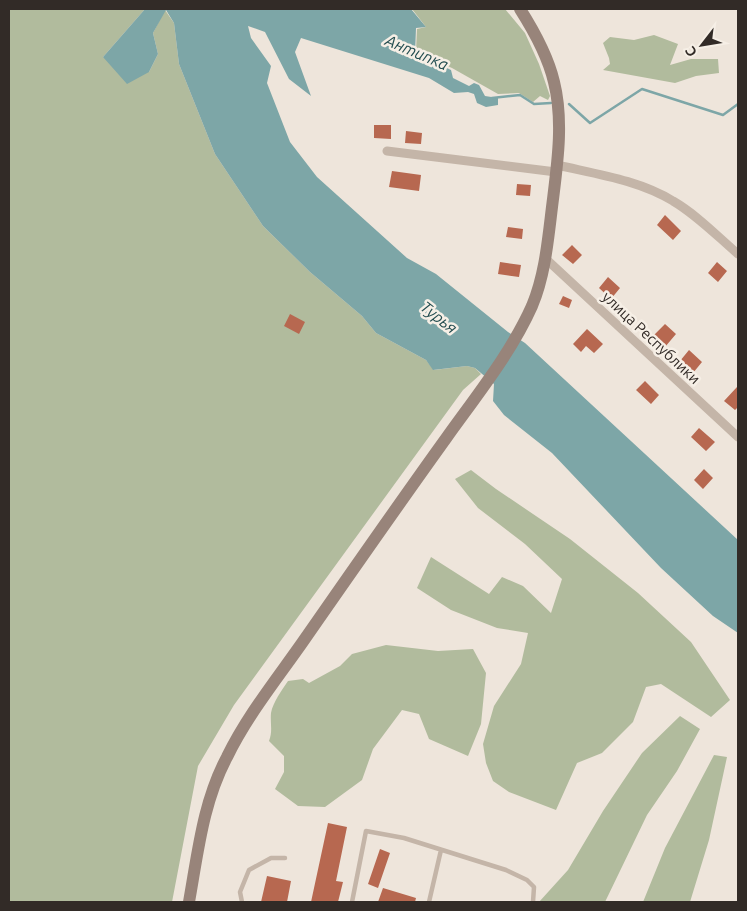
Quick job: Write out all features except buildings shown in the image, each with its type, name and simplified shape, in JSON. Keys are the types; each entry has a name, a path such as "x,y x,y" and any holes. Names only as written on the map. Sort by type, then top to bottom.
{"main road":[{"path":"189,902 205,813 214,783 228,754 361,558 488,381 518,335 533,303 546,259 559,136 558,101 554,82 538,41 523,13"}],"street":[{"path":"387,151 556,168 611,177 643,186 673,201 699,219 738,254"},
{"name":"улица Республики","path":"546,259 738,437"}],"lane":[{"path":"511,9 523,13"},
{"path":"352,902 366,831 404,838 506,870 527,880 534,887 533,902"},
{"path":"429,902 441,850"},
{"path":"242,902 240,892 249,870 271,858 285,858"}],"green space":[{"path":"9,9 145,9 103,57 149,72 158,54 153,33 165,10 174,23 179,64 215,154 263,226 310,272 362,316 376,333 426,360 434,370 467,366 475,368 481,374 463,390 234,705 198,766 172,902 9,902"},
{"path":"412,9 505,9 525,33 539,64 550,96 548,100 540,96 533,102 519,93 498,94 452,68 416,52 417,29 426,27"},
{"path":"654,35 678,44 670,65 691,59 718,59 719,73 696,76 675,83 603,70 610,64 603,43 610,37 634,40"},
{"path":"471,470 570,539 638,593 691,642 730,700 711,717 661,684 646,687 633,722 602,753 577,763 556,810 509,792 493,781 486,763 483,744 494,706 521,664 528,633 497,628 451,610 417,588 431,557 489,594 502,577 523,586 551,613 562,579 525,544 478,508 455,479"},
{"path":"386,645 438,651 473,649 486,673 481,724 468,756 429,739 419,714 402,710 373,749 362,780 325,807 298,806 275,789 284,772 284,756 269,741 271,713 276,700 288,681 303,679 309,683 340,666 352,654"},
{"path":"680,716 700,729 677,771 647,815 605,902 539,902 568,870 603,811 642,753"},
{"path":"714,755 727,757 709,840 690,902 643,902 665,848"}],"water":[{"name":"Турья","path":"145,9 411,9 426,27 416,28 415,53 451,70 453,78 469,86 474,83 479,85 485,96 498,98 498,105 486,107 477,103 474,94 468,92 454,93 429,78 301,38 295,52 311,96 289,79 265,32 248,26 251,38 271,66 267,83 290,142 317,177 407,258 436,274 508,332 525,343 738,540 738,633 713,616 661,568 552,453 504,415 493,401 494,384 475,368 467,366 433,370 426,360 376,333 362,316 310,272 263,226 215,154 179,64 174,23 166,10 153,33 158,54 149,72 127,84 103,57"}],"waterway":[{"name":"Антипка","path":"569,104 590,123 642,89 723,115 738,104"},
{"name":"Антипка","path":"492,98 520,95 534,104 551,103"}]}
